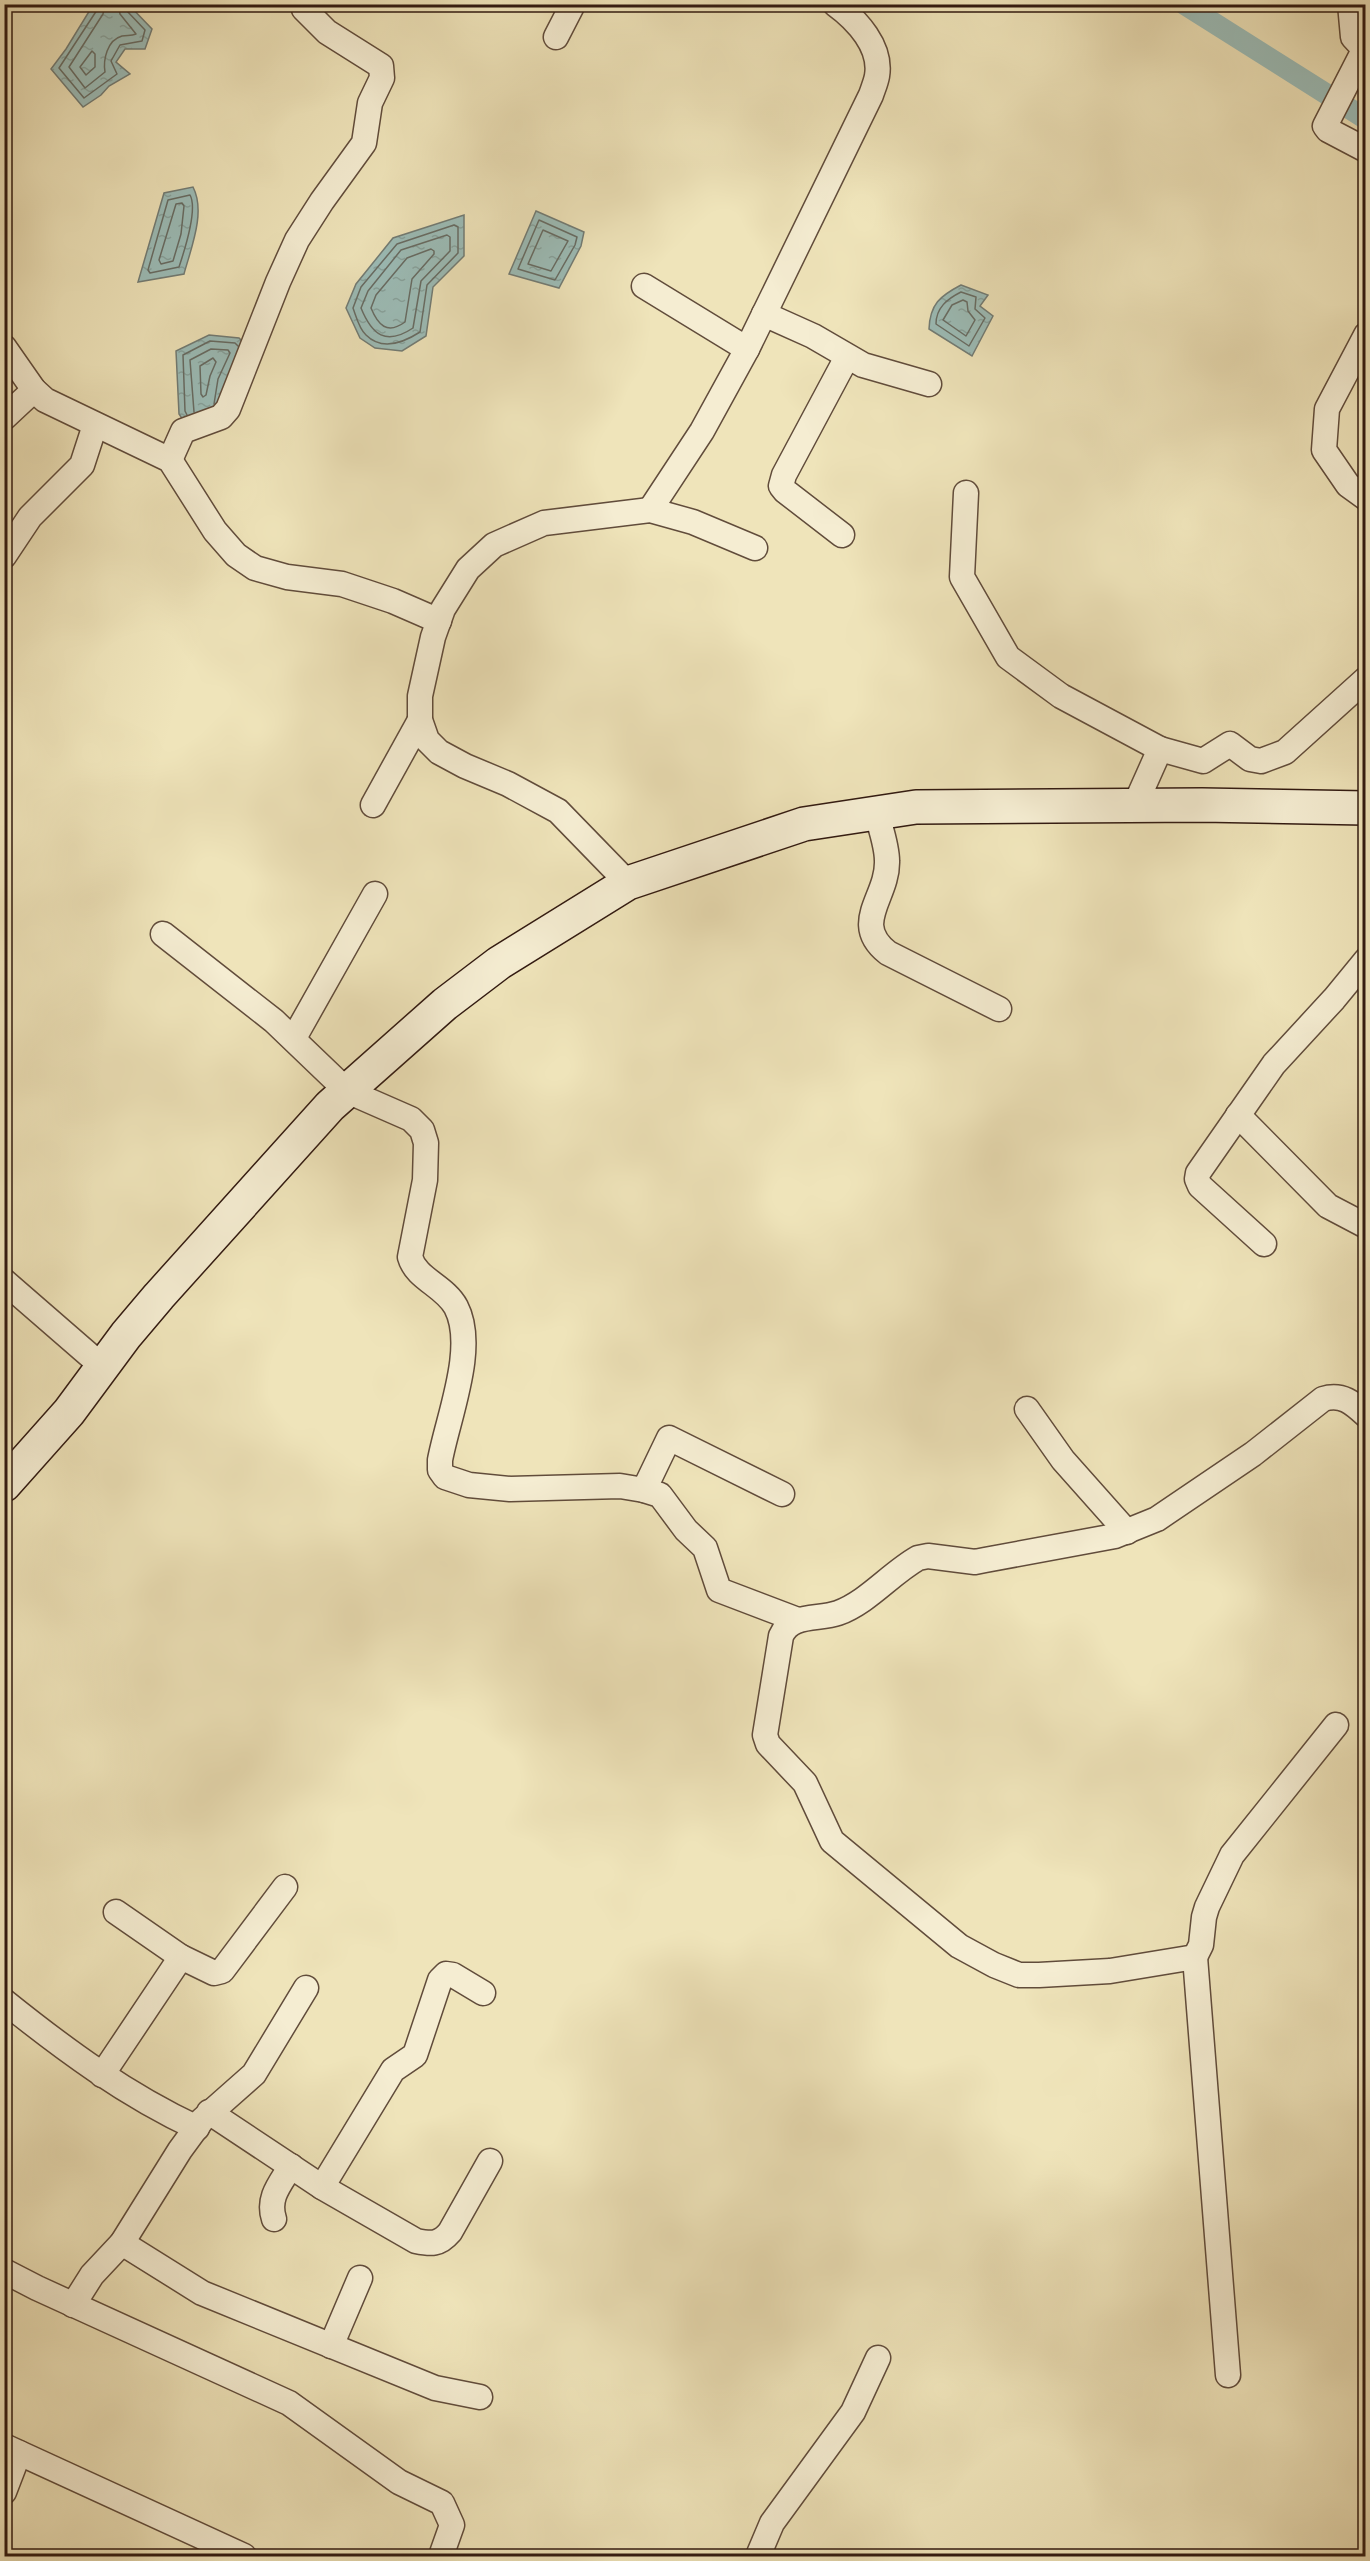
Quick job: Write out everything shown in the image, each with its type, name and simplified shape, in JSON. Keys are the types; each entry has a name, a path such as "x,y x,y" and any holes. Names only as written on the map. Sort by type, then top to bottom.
{"street":[{"path":"556,37 573,4"},
{"path":"650,510 702,431 747,349 860,118 877,76 876,59 866,35 854,18 835,4"},
{"path":"1350,4 1353,37 1360,57 1326,120 1325,126 1328,130 1365,150"},
{"path":"170,460 183,431 221,417 228,410 278,282 297,240 322,201 360,150 367,134 368,112 382,78 381,66 327,33 304,9"},
{"path":"644,286 747,349"},
{"path":"764,314 813,336 847,357 874,369 929,384"},
{"path":"1365,335 1327,409 1324,450 1348,485 1365,498"},
{"path":"4,347 34,390 45,400 170,460 215,531 236,555 255,568 287,577 351,586 439,621"},
{"path":"842,535 781,486 784,475 847,357"},
{"path":"4,418 34,390"},
{"path":"4,556 30,517 82,465 95,425"},
{"path":"966,493 962,577 1008,657 1061,696 1160,749 1203,761 1230,744 1250,759 1261,761 1285,752 1365,679"},
{"path":"628,883 558,812 508,784 439,752 427,740 420,720 420,696 433,637 443,609 468,569 494,545 543,523 650,510 693,522 755,548"},
{"path":"373,805 420,720"},
{"path":"1135,805 1160,749"},
{"path":"4,1485 69,1412 159,1296 282,1158 347,1091 445,1004 499,963 628,883 804,824 876,811 979,805 1365,808"},
{"path":"876,811 887,862 871,920 871,934 877,945 888,953 999,1009"},
{"path":"294,1038 375,894"},
{"path":"163,934 294,1038 347,1091 411,1119 422,1130 426,1143 425,1180 410,1257 417,1270 449,1296 456,1307 464,1337 460,1369 440,1460 440,1470 445,1477 469,1485 510,1489 620,1486 644,1490 660,1496 667,1502 686,1530 705,1548 719,1590 798,1620"},
{"path":"1264,1244 1200,1186 1197,1179 1198,1173 1278,1059 1334,999 1365,960"},
{"path":"1238,1115 1328,1206 1365,1226"},
{"path":"4,1281 103,1366"},
{"path":"1195,1957 1110,1971 1019,1975 994,1965 959,1946 844,1853 826,1832 805,1783 768,1744 765,1736 781,1636 784,1628 798,1620 837,1614 853,1606 918,1558 928,1556 975,1562 1127,1532 1157,1519 1253,1454 1323,1398 1332,1396 1344,1398 1365,1415"},
{"path":"1027,1409 1068,1466 1127,1532"},
{"path":"644,1490 669,1438 782,1494"},
{"path":"1228,2375 1195,1957 1201,1945 1204,1917 1232,1855 1336,1725"},
{"path":"116,1912 181,1957 214,1973 222,1971 285,1887"},
{"path":"102,2074 181,1957"},
{"path":"322,2187 393,2070 415,2055 440,1980 446,1974 453,1975 483,1993"},
{"path":"73,2305 92,2275 122,2243 203,2120 254,2074 306,1988"},
{"path":"4,2001 49,2038 158,2110 203,2120 291,2166 322,2187 416,2241 434,2244 443,2240 450,2232 490,2161"},
{"path":"274,2219 271,2207 274,2194 291,2166"},
{"path":"122,2243 202,2293 435,2388 480,2397"},
{"path":"4,2271 73,2305 289,2403 399,2482 442,2503 452,2525 441,2556"},
{"path":"331,2346 360,2278"},
{"path":"758,2556 772,2523 853,2412 878,2358"},
{"path":"4,2492 12,2450 244,2556"}],"water":[{"path":"93,5 129,5 152,29 145,49 125,49 116,62 130,74 109,86 101,95 83,107 51,69"},
{"path":"193,187 197,197 198,219 184,274 138,282 164,193"},
{"path":"536,211 584,232 581,246 559,288 509,274"},
{"path":"464,215 464,256 433,287 426,336 402,351 375,348 360,338 346,308 356,284 393,238"},
{"path":"961,285 988,295 980,306 993,316 972,356 929,329 934,307 942,297"},
{"path":"209,335 239,338 249,348 231,383 195,438 179,414 176,351"}],"waterway":[{"path":"1184,4 1366,119"}]}
